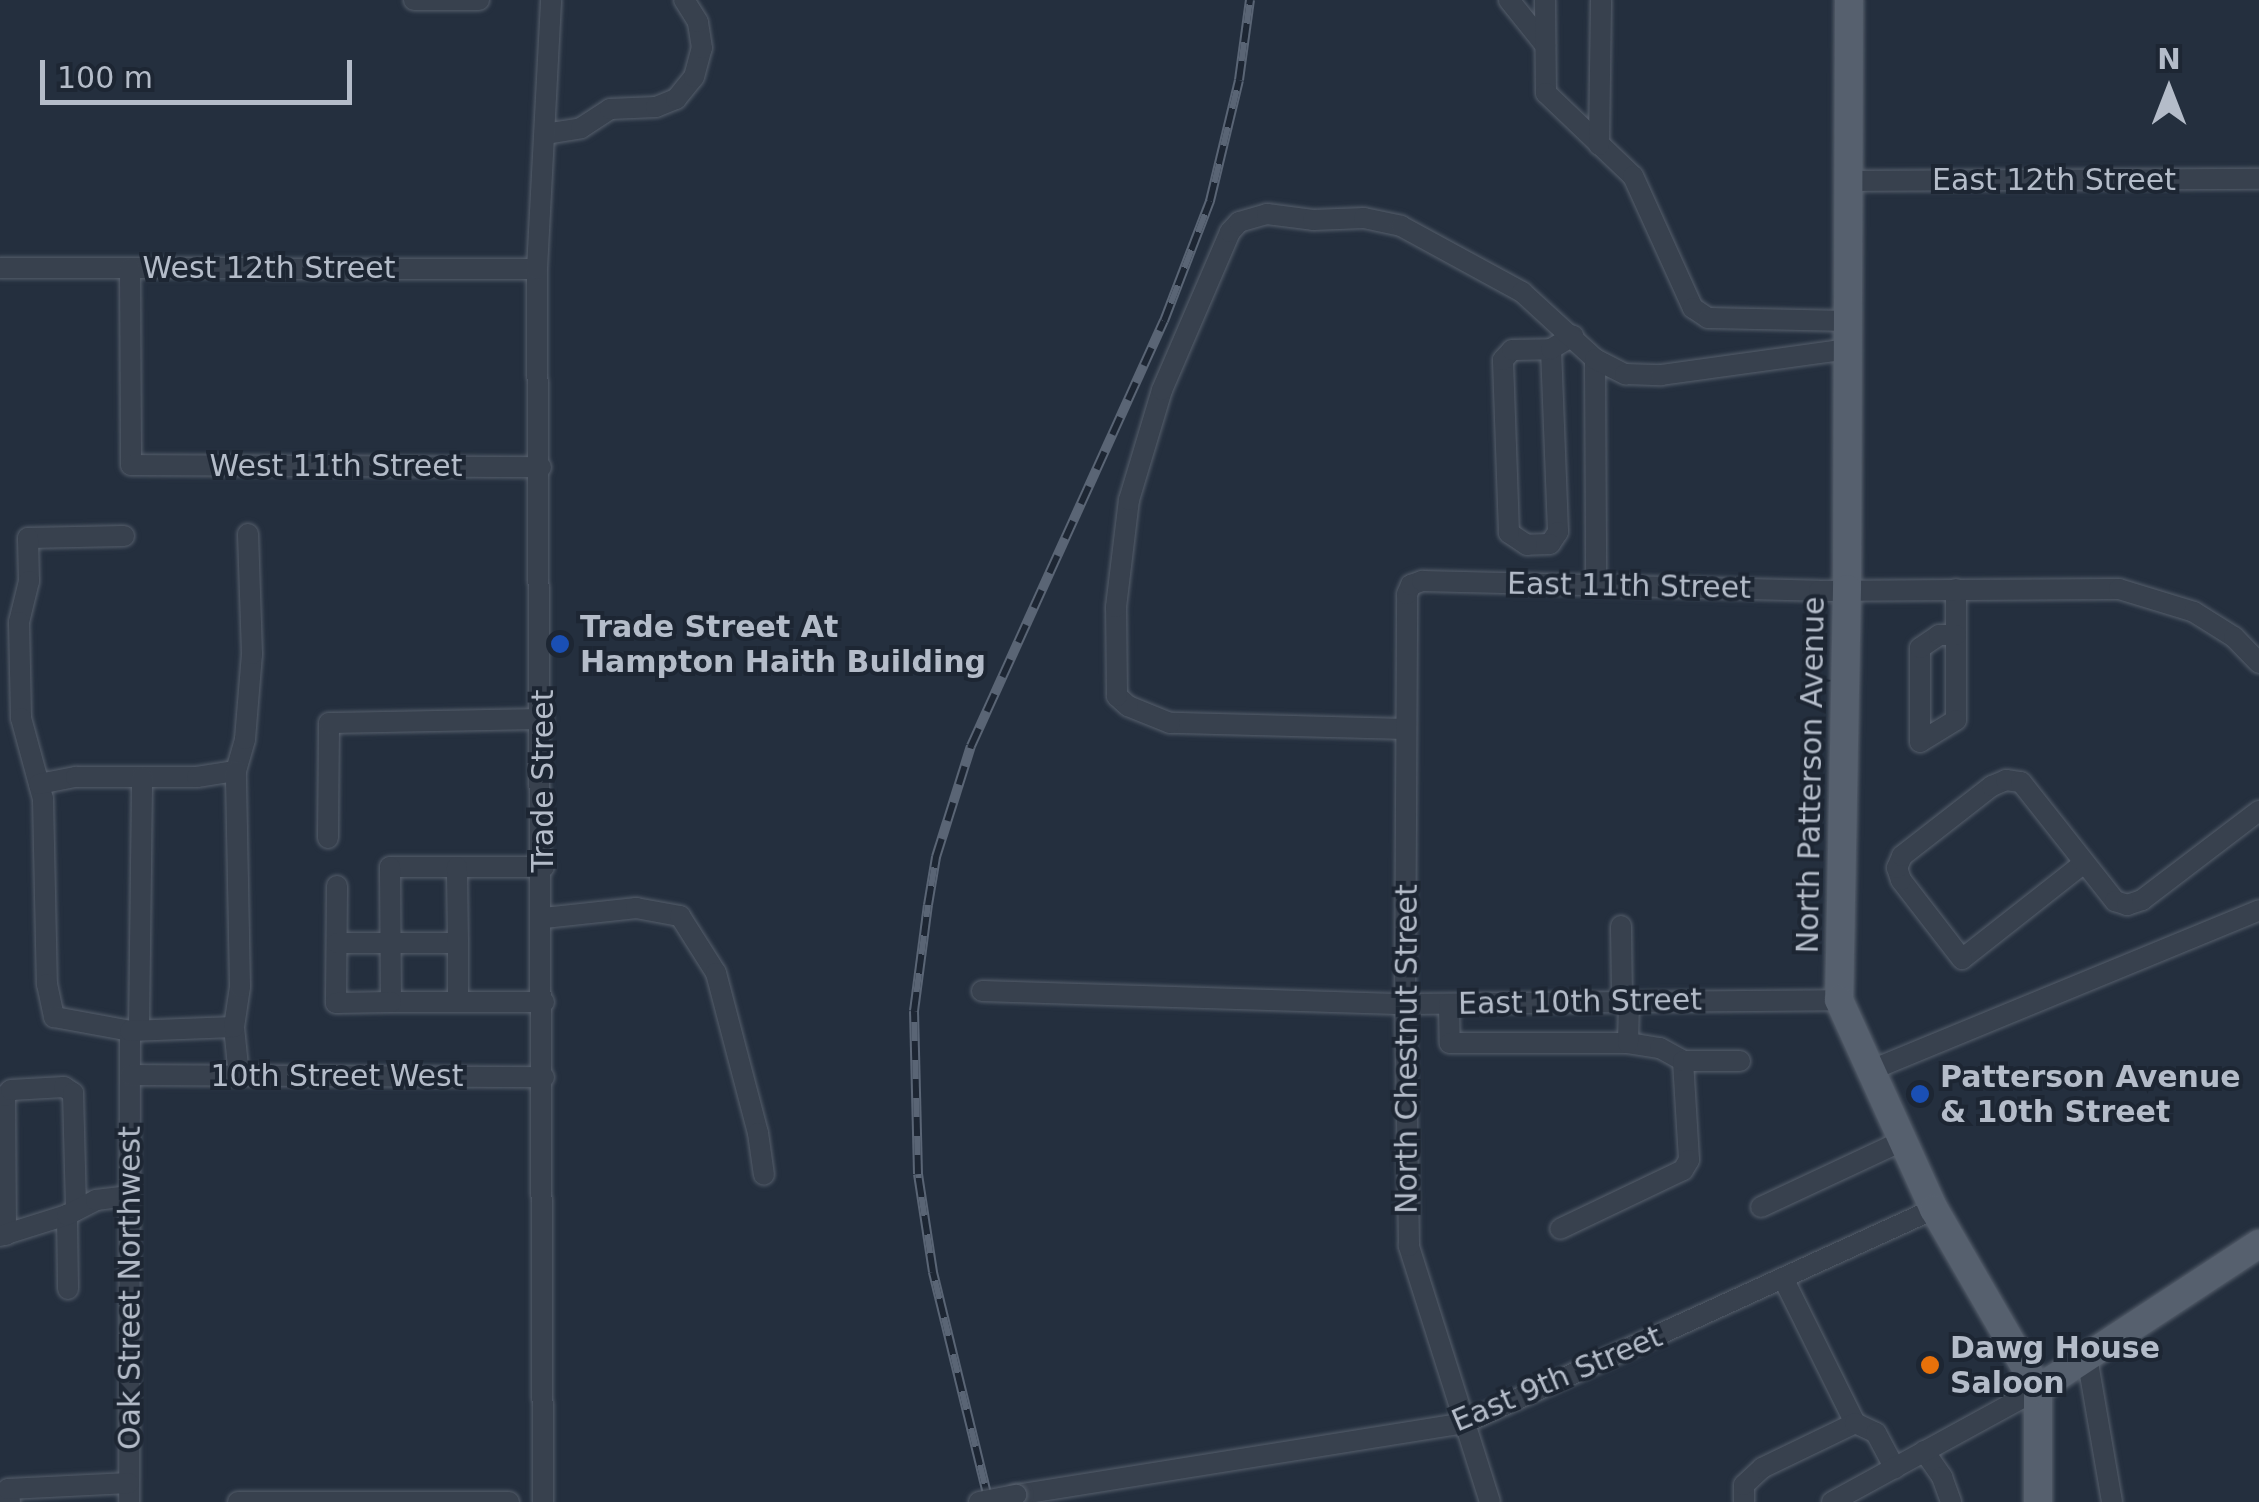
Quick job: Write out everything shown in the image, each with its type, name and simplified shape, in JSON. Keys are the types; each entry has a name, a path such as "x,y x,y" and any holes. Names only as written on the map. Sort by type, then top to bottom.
{"main road":[{"name":"North Patterson Avenue","path":"1849,0 1847,589 1839,1000 1934,1208 2038,1389 2038,1502"},
{"path":"2038,1389 2259,1244"}],"street":[{"path":"414,0 472,1"},
{"name":"Trade Street","path":"543,1502 544,867 538,269 552,0"},
{"path":"545,134 581,128 610,109 656,106 676,98 694,77 702,48 698,22 684,0"},
{"path":"1509,0 1545,45"},
{"path":"1545,0 1546,94 1633,176 1700,314 1849,335"},
{"path":"1598,145 1601,0"},
{"name":"East 12th Street","path":"1849,182 2259,179"},
{"path":"1406,729 1170,723 1128,706 1117,696 1116,607 1129,500 1170,372 1230,232 1252,216 1267,214 1313,220 1364,218 1401,226 1522,292 1606,368 1643,376 1849,335"},
{"name":"West 12th Street","path":"0,268 538,269"},
{"name":"West 11th Street","path":"130,268 131,466 541,467"},
{"path":"1551,350 1558,532 1550,544 1528,545 1508,533 1503,360 1512,350 1551,350 1573,336"},
{"path":"1595,360 1596,585"},
{"path":"240,1076 234,1027 240,987 236,771 245,739 252,654 248,534"},
{"path":"124,536 28,538 29,581 19,622 21,718 39,784 48,984 54,1017 134,1030 234,1027"},
{"name":"East 11th Street","path":"1411,585 1422,581 2120,590 2156,598 2207,620 2234,637 2259,662"},
{"name":"North Chestnut Street","path":"1411,585 1406,594 1409,1246 1490,1502"},
{"path":"1956,590 1956,635 1956,720 1920,742 1920,648 1928,640 1956,635"},
{"path":"328,838 329,722 543,720"},
{"path":"39,784 76,777 198,777 236,771"},
{"name":"Oak Street Northwest","path":"129,1492 130,1075 142,777"},
{"path":"2084,863 1962,959 1900,880 1897,868 1902,856 1992,786 2006,780 2021,782 2115,902 2142,900 2259,811"},
{"path":"391,1002 390,867 544,867"},
{"path":"457,867 458,1002"},
{"path":"337,886 336,1003 544,1002"},
{"path":"544,918 636,908 680,916 716,973 758,1133 764,1175"},
{"path":"1870,1071 2259,910"},
{"path":"1621,926 1628,1044"},
{"path":"337,943 458,943"},
{"name":"East 10th Street","path":"982,990 1405,1004 1839,1000"},
{"path":"1450,1004 1450,1043 1628,1044 1660,1048 1683,1061 1740,1061"},
{"path":"1560,1229 1683,1170 1688,1160 1683,1061"},
{"name":"10th Street West","path":"130,1075 544,1077"},
{"path":"68,1289 72,1212 73,1093 64,1087 11,1090 5,1096 3,1235 72,1212 98,1213 130,1202"},
{"path":"1761,1206 1902,1141"},
{"name":"East 9th Street","path":"980,1502 1466,1423 1934,1208"},
{"path":"1783,1278 1856,1423 1876,1433 1895,1468"},
{"path":"2087,1357 2112,1502"},
{"path":"1832,1502 2038,1389"},
{"path":"1744,1502 1744,1485 1762,1468 1856,1423"},
{"path":"1924,1452 1942,1477 1951,1502"},
{"path":"9,1496 129,1492"},
{"path":"238,1502 509,1502"}],"railway":[{"path":"989,1502 933,1272 918,1174 914,1011 936,857 971,746 1164,321 1210,201 1239,80 1250,0"}],"place":[{"name":"Trade Street At Hampton Haith Building","path":"560,644"},
{"name":"Patterson Avenue & 10th Street","path":"1920,1094"},
{"name":"Dawg House Saloon","path":"1930,1365"}]}
